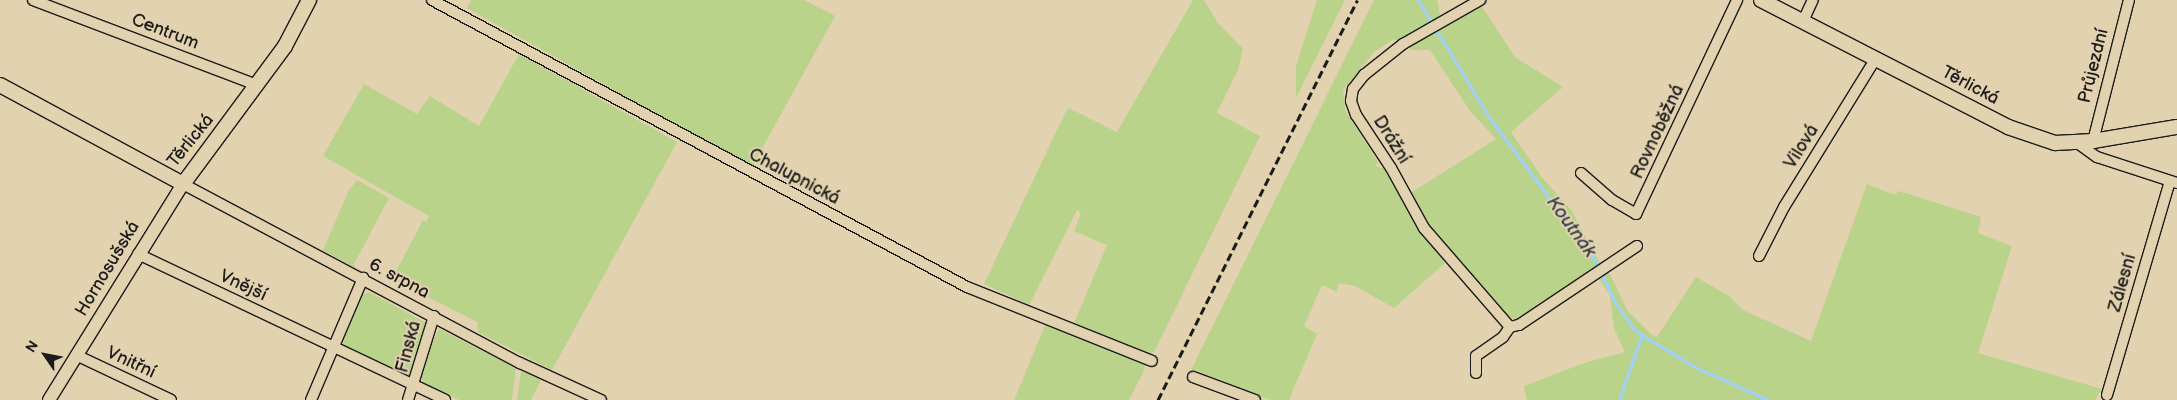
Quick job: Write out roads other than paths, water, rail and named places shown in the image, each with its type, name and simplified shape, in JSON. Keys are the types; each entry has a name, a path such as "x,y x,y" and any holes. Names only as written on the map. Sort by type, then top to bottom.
{"main road":[{"name":"Těrlická","path":"0,85 182,184 285,46 309,0"},
{"name":"Těrlická","path":"1761,0 2008,127 2055,143 2093,141 2177,127"}],"street":[{"name":"Centrum","path":"33,0 48,2 256,85"},
{"name":"Chalupnická","path":"432,0 967,287 1152,361"},
{"name":"Drážní","path":"1480,0 1403,44 1364,75 1353,89 1351,101 1356,115 1424,228 1510,328"},
{"name":"Rovnoběžná","path":"1581,173 1612,200 1636,214 1737,0"},
{"path":"1804,21 1813,0"},
{"name":"Průjezdní","path":"2093,141 2129,0"},
{"name":"Vilová","path":"1759,256 1784,207 1876,58"},
{"name":"Zálesní","path":"2076,142 2097,157 2174,182 2107,395"},
{"name":"Hornosušská","path":"49,400 182,184"},
{"name":"6. srpna","path":"182,184 363,278 520,363 601,400"},
{"path":"1476,373 1476,356 1503,337 1510,328 1519,325 1637,246"},
{"name":"Vnější","path":"138,254 415,386"},
{"path":"311,400 363,278"},
{"name":"Finská","path":"408,400 415,386 434,316"},
{"name":"Vnitřní","path":"76,355 171,400"},
{"path":"1193,377 1255,400"},
{"name":"Finská","path":"415,386 445,400"}],"waterway":[{"name":"Koutnák","path":"1418,0 1487,114 1595,260 1614,301 1637,332 1697,368 1769,400"},
{"path":"1619,400 1642,334"}],"railway":[{"path":"1158,400 1357,0"}]}
